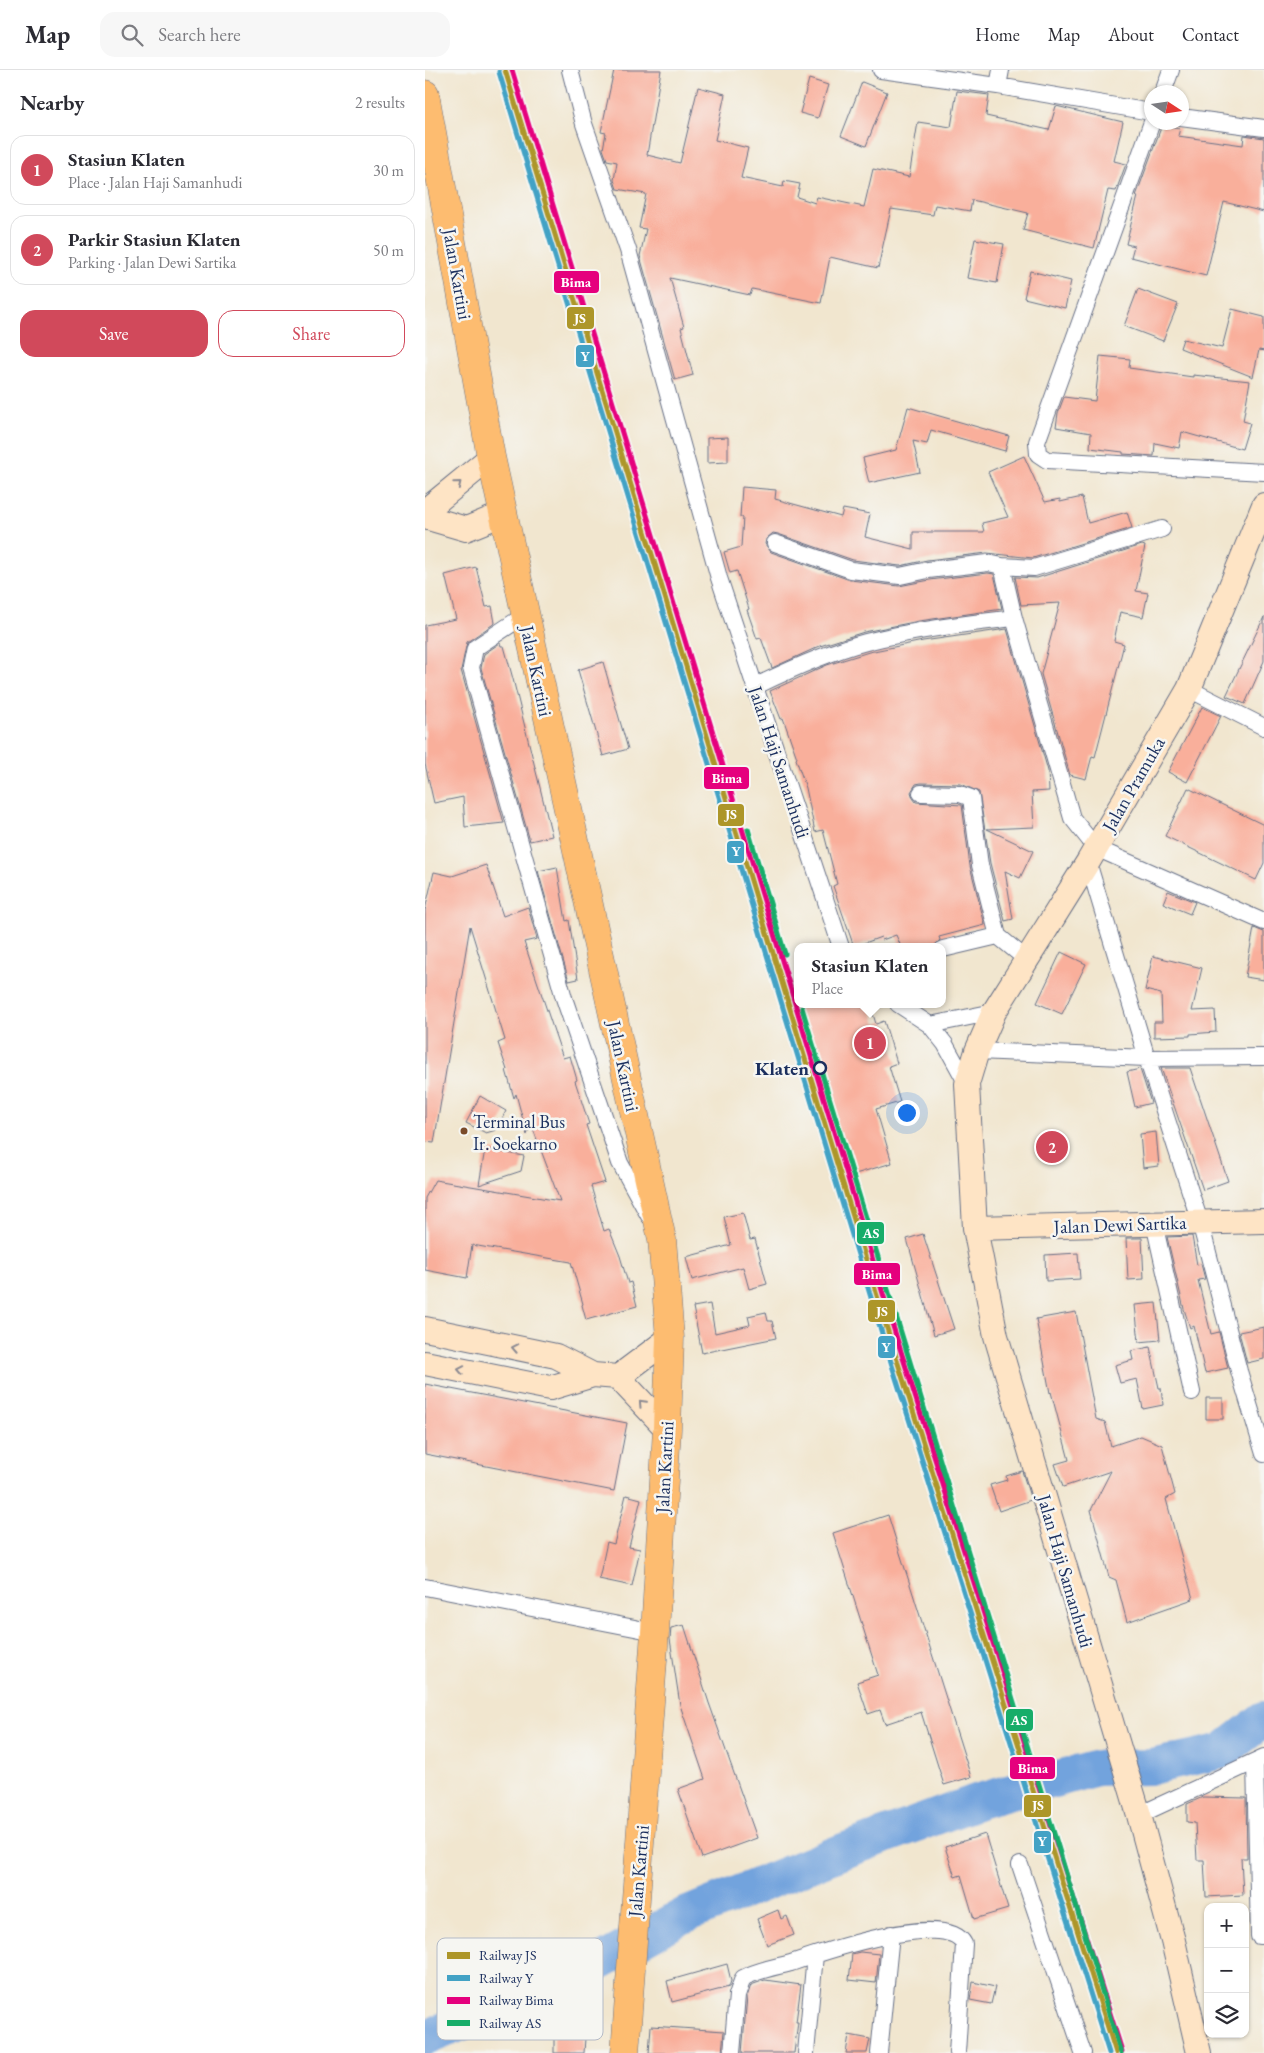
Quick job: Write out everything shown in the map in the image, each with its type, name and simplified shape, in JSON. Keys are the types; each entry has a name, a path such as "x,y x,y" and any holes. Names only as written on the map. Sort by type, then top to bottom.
{"highway":[{"name":"Jalan Kartini","path":"425,94 491,457 662,1239 670,1338 667,1429 655,1632 625,2053"}],"street":[{"name":"Jalan Haji Samanhudi","path":"570,70 584,124 628,250 664,386 719,578 840,943"},
{"path":"881,70 998,86 1144,111"},
{"path":"998,86 1001,70"},
{"path":"1166,85 1171,70"},
{"path":"1189,117 1264,128"},
{"path":"1149,130 1037,442 1038,454 1047,460 1264,472"},
{"path":"425,511 491,457"},
{"name":"Jalan Pramuka","path":"977,1051 995,1012 1026,959 1092,855 1189,689 1259,533 1264,505"},
{"path":"425,517 466,529 503,514"},
{"path":"775,543 851,570 900,576 927,570 987,563 1034,568 1161,529"},
{"path":"1002,566 1014,618 1072,818 1092,855 1147,1058 1200,1222 1239,1371 1264,1454"},
{"path":"525,615 475,648 471,668 564,998 620,1163 662,1239"},
{"path":"756,686 798,666 866,642 953,626 1014,618"},
{"path":"1189,689 1264,727"},
{"path":"921,793 960,794 971,798 980,865 998,936 1026,959"},
{"path":"1092,855 1264,922"},
{"path":"946,948 998,936"},
{"name":"Jalan Haji Samanhudi","path":"904,1008 930,1026 945,1044 967,1084"},
{"path":"930,1026 995,1012"},
{"name":"Jalan Haji Samanhudi","path":"977,1051 967,1084 975,1228 996,1336 1139,1816 1173,1941 1199,2053"},
{"path":"977,1051 1147,1058 1264,1057"},
{"name":"Jalan Dewi Sartika","path":"975,1228 1264,1222"},
{"path":"1154,1223 1192,1392"},
{"path":"425,1329 556,1356 593,1375"},
{"path":"425,1363 549,1388 593,1375 618,1377 670,1338"},
{"path":"549,1388 556,1356"},
{"path":"618,1377 667,1429"},
{"path":"425,1587 655,1632"},
{"path":"1139,1816 1260,1760 1259,1936 1264,1936"},
{"path":"1020,1865 1083,2053"},
{"path":"732,2053 737,1995 743,1978 815,1955 891,1934 916,1931 951,1934 963,1940 965,1948 957,2053"},
{"path":"879,2053 891,1934"},
{"path":"806,2053 815,1955"}],"building":[{"path":"614,70 661,70 647,155 680,163 698,87 725,94 715,140 748,148 741,178 783,187 784,181 800,184 797,197 815,203 817,197 864,207 873,169 909,177 918,122 951,127 957,91 989,95 986,116 1049,130 1056,106 1123,122 1114,161 1126,164 1116,191 1108,190 1094,248 1023,230 1028,213 972,200 970,211 935,205 933,215 891,209 878,268 830,257 821,303 752,289 750,295 670,278 684,327 681,328 693,375 675,380 640,256 646,229 639,228 646,194 617,189 614,180 617,162 607,160 603,149 606,133 601,132"},
{"path":"809,79 828,85 818,118 800,113"},
{"path":"862,82 887,92 866,146 841,136"},
{"path":"1160,130 1180,130 1178,136 1243,145 1244,135 1264,138 1264,212 1224,202 1206,276 1131,257 1134,246 1126,244 1138,196 1136,196"},
{"path":"975,239 1004,244 997,283 967,278"},
{"path":"1030,271 1071,281 1065,308 1024,298"},
{"path":"1138,289 1178,304 1163,341 1124,326"},
{"path":"1232,309 1264,317 1264,351 1259,350 1253,377 1180,348 1183,339 1222,348"},
{"path":"1100,356 1130,359 1129,368 1193,377 1193,375 1250,381 1243,421 1250,423 1242,449 1182,432 1179,448 1155,443 1154,456 1123,454 1123,452 1090,448 1091,433 1056,427 1058,413 1064,397 1095,401"},
{"path":"908,407 1009,436 1005,451 931,430 927,444 913,441 920,472 869,483 863,458 896,450"},
{"path":"728,437 728,462 707,463 707,438"},
{"path":"1024,456 1045,502 1060,499 1060,502 1082,497 1088,523 1127,512 1132,528 1033,558 987,553 927,560 900,566 853,560 773,533 766,539 765,544 771,552 850,580 899,586 930,580 988,573 994,574 1002,609 919,621 864,632 820,646 772,668 761,638 757,639 737,571 730,573 724,552 741,547 742,487 776,490 775,499 841,517 843,509 870,514 865,537 913,549 913,532 984,532 982,523 1008,517 988,472"},
{"path":"1142,545 1145,546 1136,591 1148,593 1143,617 1120,612 1114,641 1124,644 1095,757 1092,756 1086,779 1070,775 1041,674 1060,603 1021,605 1015,577 1037,578"},
{"path":"476,567 486,607 492,606 495,623 467,642 461,670 504,823 465,827 463,797 434,803 425,764 425,625 456,619 445,575"},
{"path":"1264,617 1264,661 1245,704 1226,696"},
{"path":"1007,629 1048,771 1049,791 1032,792 1034,827 987,829 1033,851 1020,878 1005,871 1013,919 1005,921 990,863 979,792 961,784 916,784 911,792 916,802 962,805 970,866 985,925 939,937 940,940 937,943 899,943 896,935 882,940 881,937 865,943 853,943 833,886 837,884 823,830 815,832 806,788 797,758 783,718 781,719 770,691 827,665 869,652 923,641"},
{"path":"500,643 501,646 504,646 513,679 552,836 530,841 481,668 484,654"},
{"path":"603,662 628,749 603,756 578,670"},
{"path":"1202,707 1221,716 1187,782 1168,772"},
{"path":"1188,788 1264,825 1264,863 1256,880 1165,836"},
{"path":"486,865 503,916 528,907 537,939 524,942 563,1058 570,1056 577,1080 575,1081 589,1124 586,1125 605,1182 591,1186 604,1231 609,1229 628,1283 631,1282 637,1306 586,1320 571,1262 472,1245 467,1278 425,1270 425,1198 435,1180 560,1201 530,1121 527,1135 516,1094 514,1098 498,1043 505,1040 470,926 434,1143 425,1142 425,910 434,872 452,876"},
{"path":"557,867 566,921 569,920 578,979 569,981 538,871"},
{"path":"1168,891 1195,902 1190,914 1163,903"},
{"path":"1254,928 1264,932 1264,980 1245,977"},
{"path":"1061,952 1086,964 1062,1014 1037,1003"},
{"path":"1153,956 1202,968 1192,1011 1215,1010 1216,1032 1190,1034 1190,1036 1154,1037 1154,1022 1162,1022 1161,994 1145,990"},
{"path":"795,1008 871,1008 876,1024 884,1021 897,1063 889,1066 900,1102 876,1109 892,1163 845,1177"},
{"path":"1161,1068 1190,1068 1228,1181 1203,1190"},
{"path":"1140,1069 1151,1103 1135,1107 1127,1072"},
{"path":"480,1096 506,1111 496,1130 486,1133 466,1123"},
{"path":"1156,1132 1159,1166 1143,1168 1140,1134"},
{"path":"485,1149 524,1156 521,1171 479,1185"},
{"path":"743,1213 750,1240 755,1239 767,1284 749,1289 743,1267 692,1280 686,1257 731,1245 724,1217"},
{"path":"923,1234 954,1329 934,1335 907,1239"},
{"path":"1192,1236 1197,1265 1201,1264 1205,1279 1198,1280 1211,1334 1219,1332 1228,1368 1205,1373 1194,1326 1190,1328 1184,1309 1167,1237"},
{"path":"1126,1238 1142,1238 1144,1279 1128,1280"},
{"path":"1078,1253 1080,1279 1046,1281 1045,1255"},
{"path":"1156,1303 1160,1340 1139,1342 1135,1305"},
{"path":"710,1304 715,1333 750,1325 748,1316 766,1312 768,1321 772,1321 776,1338 702,1353 693,1307"},
{"path":"1076,1312 1096,1419 1105,1422 1111,1446 1141,1436 1162,1445 1175,1494 1166,1499 1193,1599 1127,1622 1116,1580 1109,1577 1091,1510 1111,1471 1063,1487 1055,1464 1069,1460 1050,1393 1036,1319"},
{"path":"1264,1327 1264,1359 1247,1363 1239,1332"},
{"path":"1150,1347 1159,1388 1161,1388 1163,1405 1143,1409 1137,1379 1120,1383 1115,1365 1133,1360 1131,1351"},
{"path":"425,1384 627,1423 614,1491 425,1454"},
{"path":"1206,1398 1223,1398 1223,1419 1206,1419"},
{"path":"1022,1471 1031,1500 999,1511 990,1485 1007,1480 1006,1476"},
{"path":"626,1495 641,1499 629,1547 640,1549 632,1586 599,1579 607,1542 614,1544"},
{"path":"888,1515 971,1777 944,1785 921,1712 885,1724 880,1710 868,1714 857,1682 878,1675 833,1533"},
{"path":"684,1625 709,1703 757,1838 702,1858 678,1789 705,1779 680,1705 670,1639 671,1628"},
{"path":"1203,1797 1246,1798 1247,1858 1241,1858 1243,1895 1206,1897 1204,1860 1197,1860 1195,1823 1187,1822 1187,1804"},
{"path":"985,1834 1008,1909 974,1919 961,1875 955,1877 945,1847"},
{"path":"778,1910 781,1919 787,1916 794,1935 767,1945 757,1919"},
{"path":"860,1952 879,1954 876,1983 849,1980 852,1954"},
{"path":"727,1964 731,1981 729,1987 672,2002 667,1981"},
{"path":"765,1980 801,1985 794,2053 742,2053 747,1997 751,1985"},
{"path":"973,1982 995,1987 991,2004 970,2000"},
{"path":"651,2026 724,2031 722,2053 649,2053"},
{"path":"849,2035 870,2039 867,2053 846,2053"},
{"path":"554,2040 585,2040 584,2053 554,2053"}],"waterway":[{"path":"603,1961 683,1916 841,1852 979,1801 1097,1768 1151,1767 1223,1751 1264,1719"},
{"path":"425,2038 437,2033"}],"rail line":[{"name":"JS","path":"505,70 885,1322 1116,2053"},
{"name":"Bima","path":"512,70 794,1000"},
{"name":"Y","path":"499,72 879,1324 1109,2053"},
{"name":"AS","path":"748,829 785,954"},
{"name":"Bima","path":"796,1008 891,1320 1122,2051"},
{"name":"AS","path":"802,1008 1121,2053"}],"place":[{"name":"Stasiun Klaten","path":"870,1043"},
{"name":"Klaten","path":"820,1068"},
{"name":"Terminal Bus Ir. Soekarno","path":"464,1131"},
{"name":"Parkir Stasiun Klaten","path":"1052,1147"}]}
